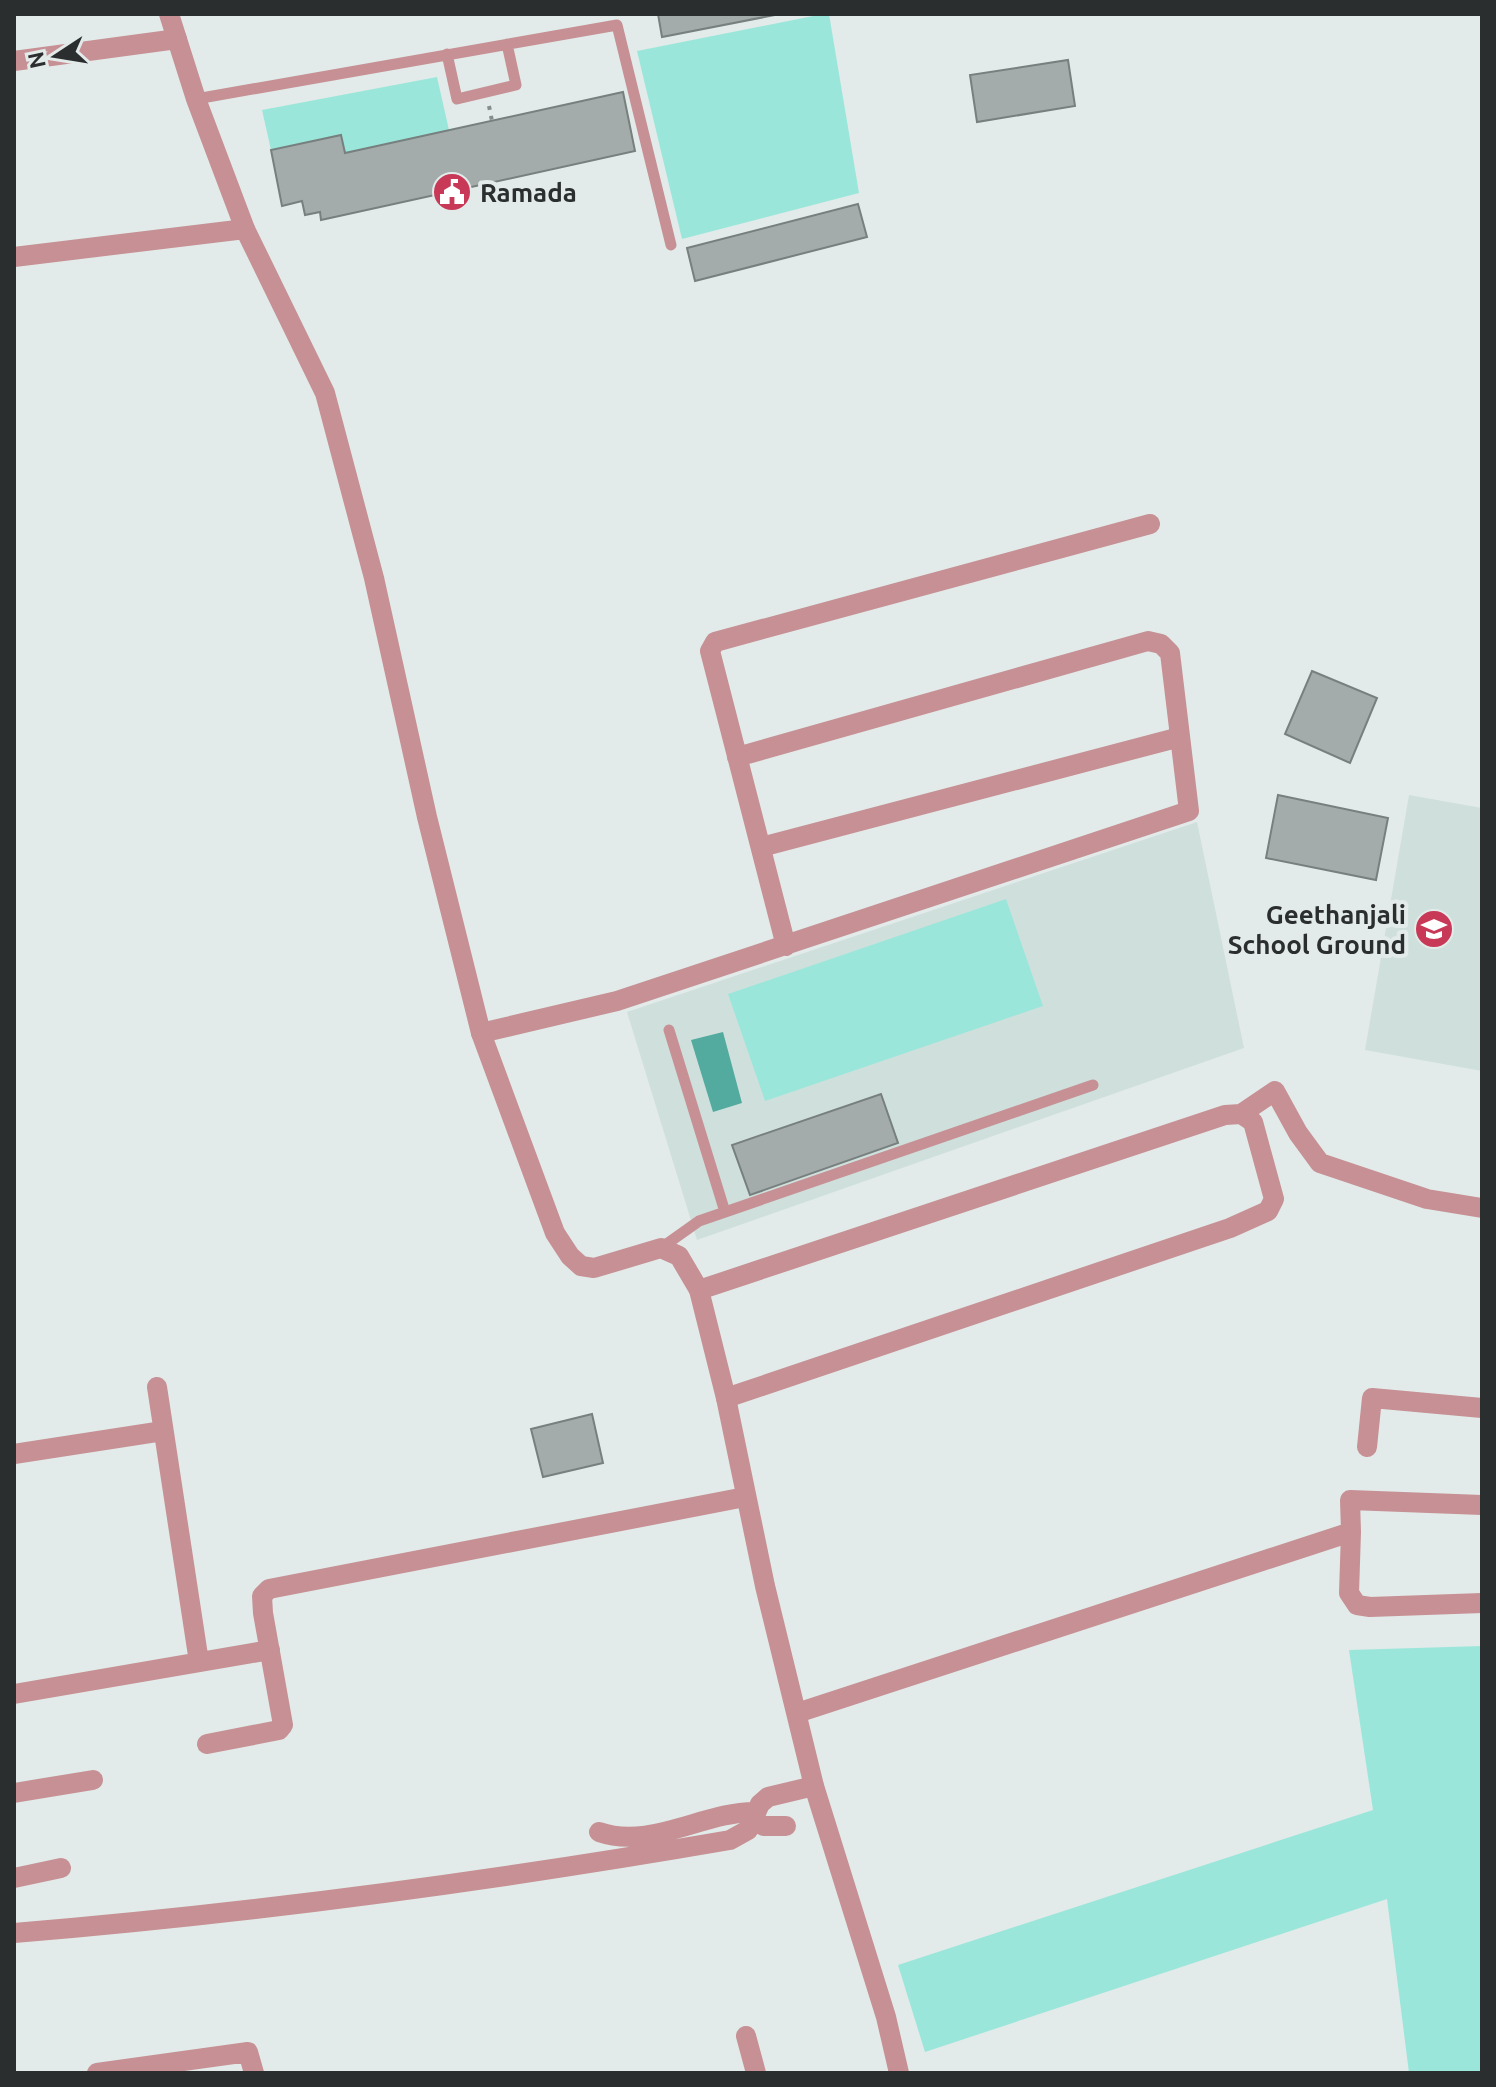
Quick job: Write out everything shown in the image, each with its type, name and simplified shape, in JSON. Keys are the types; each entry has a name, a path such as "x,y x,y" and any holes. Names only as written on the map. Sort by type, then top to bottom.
{"street":[{"path":"169,14 196,99 245,229 325,393 374,578 427,817 481,1033 555,1233 570,1256 581,1266 594,1268 661,1248 679,1256 699,1290 814,1786 886,2017 899,2073"},
{"path":"14,61 177,39"},
{"path":"14,257 245,229"},
{"path":"786,946 710,651 715,642 1150,524"},
{"path":"481,1033 617,1001 1189,811 1170,653 1161,644 1148,641 737,757"},
{"path":"761,847 1180,737"},
{"path":"699,1290 785,1264 1225,1115 1241,1114 1275,1091 1298,1133 1320,1163 1427,1199 1482,1208"},
{"path":"726,1398 1216,1233 1268,1211 1274,1199 1259,1140 1253,1122 1241,1114"},
{"path":"157,1387 199,1662"},
{"path":"1367,1447 1372,1398 1482,1408"},
{"path":"14,1454 163,1431"},
{"path":"207,1744 279,1730 283,1725 262,1596 269,1589 745,1497"},
{"path":"1482,1505 1350,1500 1349,1593 1357,1605 1370,1607 1482,1603"},
{"path":"797,1713 1351,1532"},
{"path":"14,1694 270,1650"},
{"path":"14,1793 93,1780"},
{"path":"14,1933 317,1901 591,1864 730,1840 748,1830 760,1804 768,1797 814,1786"},
{"path":"599,1832 631,1836 685,1827 733,1812 755,1816 764,1826 786,1826"},
{"path":"14,1878 61,1868"},
{"path":"746,2036 756,2073"},
{"path":"97,2073 248,2052 254,2073"}],"lane":[{"path":"196,99 507,44 616,20 671,245"},
{"path":"447,54 457,99 516,85 507,44"},
{"path":"669,1030 725,1212"},
{"path":"661,1248 699,1221 1093,1085"}],"shaded area":[{"path":"829,14 859,193 682,239 637,51"},
{"path":"437,77 449,130 345,153 340,135 271,150 262,110"},
{"name":"Geethanjali School Ground","path":"1409,795 1482,808 1482,1071 1365,1050"},
{"path":"1197,822 1244,1048 697,1240 627,1012"},
{"path":"1006,899 1043,1006 765,1101 728,994"},
{"path":"723,1032 742,1103 713,1112 691,1040"},
{"path":"1482,1646 1482,2073 1409,2073 1387,1899 925,2052 898,1965 1373,1810 1349,1650"}],"building":[{"path":"658,14 780,14 662,37"},
{"path":"1068,60 1075,106 977,122 970,75"},
{"path":"623,92 635,151 321,220 320,212 305,215 302,201 282,206 271,150 341,135 345,153"},
{"path":"858,204 867,237 695,281 687,248"},
{"path":"1312,671 1377,698 1350,763 1285,734"},
{"path":"1278,795 1388,818 1376,880 1266,858"},
{"path":"881,1094 898,1143 750,1195 732,1145"},
{"path":"592,1414 603,1463 543,1477 531,1429"}],"place":[{"name":"Ramada","path":"452,192"},
{"name":"Geethanjali School Ground","path":"1434,929"}]}
